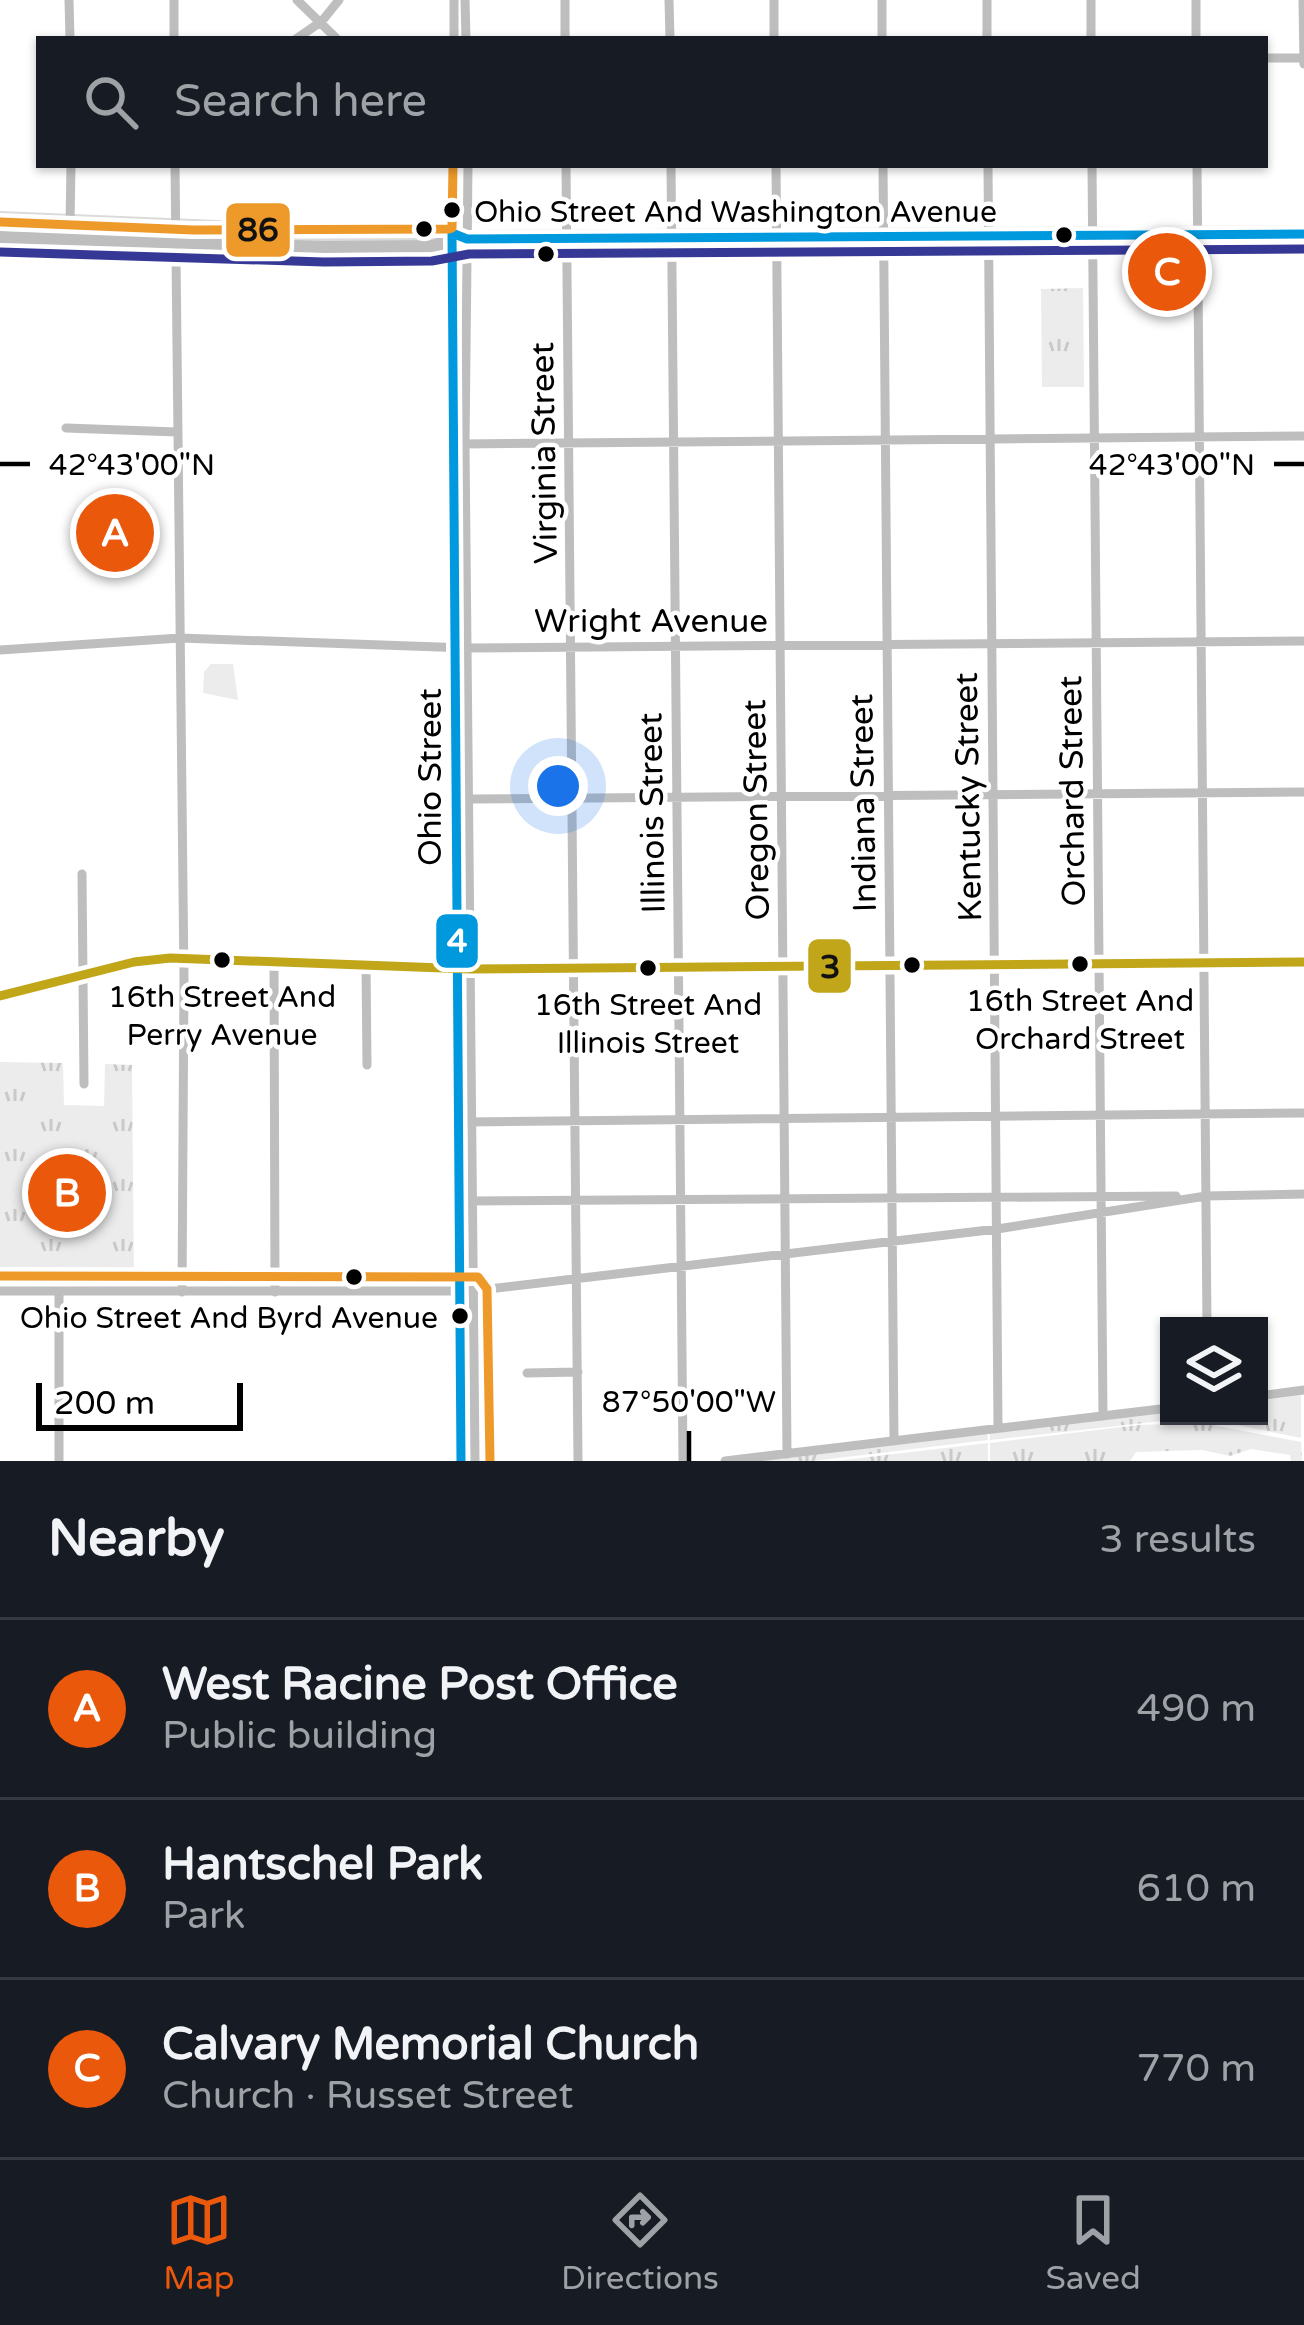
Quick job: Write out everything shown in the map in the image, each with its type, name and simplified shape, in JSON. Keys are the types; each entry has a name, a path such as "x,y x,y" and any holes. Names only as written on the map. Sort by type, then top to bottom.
{"main road":[{"path":"0,220 366,230 452,239"},
{"path":"95,240 128,233 168,235 176,228"},
{"path":"176,244 189,236 235,236 259,230"},
{"path":"254,246 259,239 287,239 325,230"},
{"path":"303,246 333,237 356,237 366,230"},
{"path":"0,237 303,246 452,239 1304,234"}],"street":[{"path":"69,0 70,36"},
{"path":"174,0 174,36"},
{"path":"297,0 333,36"},
{"path":"300,36 340,0"},
{"path":"454,0 454,36"},
{"path":"465,0 466,36"},
{"path":"565,0 565,36"},
{"path":"669,0 670,36"},
{"path":"774,0 774,36"},
{"path":"882,0 882,36"},
{"path":"986,0 987,36"},
{"path":"1091,0 1091,36"},
{"path":"1196,0 1196,36"},
{"path":"1268,58 1304,60 1304,0"},
{"path":"70,168 70,224"},
{"path":"176,168 184,958 182,1292"},
{"name":"Ohio Street","path":"454,168 462,648 469,733 472,1121 461,1461"},
{"name":"Ohio Street","path":"459,444 468,168"},
{"name":"Virginia Street","path":"566,168 578,1461"},
{"name":"Illinois Street","path":"671,168 683,1461"},
{"name":"Oregon Street","path":"776,168 788,1454"},
{"name":"Indiana Street","path":"883,168 894,1441"},
{"name":"Kentucky Street","path":"988,168 998,1428"},
{"name":"Orchard Street","path":"1092,168 1103,1416"},
{"path":"1197,168 1207,1317"},
{"path":"66,428 177,432"},
{"path":"459,444 1304,436"},
{"name":"Wright Avenue","path":"0,650 180,638 462,648 1304,641"},
{"name":"Ohio Street","path":"462,648 456,726 458,1121 466,1201"},
{"path":"456,726 469,733"},
{"path":"469,800 1304,791"},
{"path":"82,874 84,1084"},
{"path":"0,996 134,962 184,958 470,970 1304,962"},
{"path":"274,961 275,1292"},
{"path":"366,965 368,1064"},
{"path":"458,1121 1304,1113"},
{"path":"466,1201 1304,1194"},
{"path":"0,1291 466,1291 998,1228 1206,1196"},
{"name":"Ohio Street","path":"466,1291 475,1461"},
{"path":"59,1292 59,1461"},
{"path":"527,1373 578,1372"},
{"path":"1268,1395 1304,1390"},
{"path":"725,1461 1160,1409"}],"green space":[{"path":"1083,288 1084,387 1042,387 1041,289"},
{"path":"211,664 233,664 238,700 203,693 204,672"},
{"path":"0,1062 63,1063 64,1105 104,1106 105,1064 132,1065 134,1281 0,1281"},
{"path":"1301,1395 1301,1438 1238,1425 1268,1425 1268,1400"},
{"path":"1160,1412 1160,1421 990,1440 990,1433"},
{"path":"1138,1425 1213,1425 1301,1442 1302,1461 1251,1449 1230,1456 1202,1450 1136,1452 1130,1461 990,1461 990,1443"},
{"path":"987,1433 988,1440 813,1461 760,1461"},
{"path":"988,1443 988,1461 835,1461"}],"transit line":[{"name":"86","path":"1,222 193,230 449,229 453,168"},
{"name":"4","path":"461,1461 452,233 467,239 1304,234"},
{"path":"0,252 324,262 432,261 469,254 1304,249"},
{"name":"3","path":"0,996 134,962 170,958 470,969 1304,962"},
{"name":"86","path":"0,1276 478,1277 487,1289 490,1461"}],"place":[{"name":"Ohio Street And Washington Avenue","path":"452,210"},
{"name":"Calvary Memorial Church","path":"1167,272"},
{"name":"West Racine Post Office","path":"115,533"},
{"name":"16th Street And Perry Avenue","path":"222,960"},
{"name":"16th Street And Orchard Street","path":"1080,964"},
{"name":"16th Street And Illinois Street","path":"648,968"},
{"name":"Hantschel Park","path":"67,1193"},
{"name":"Ohio Street And Byrd Avenue","path":"460,1316"}]}
